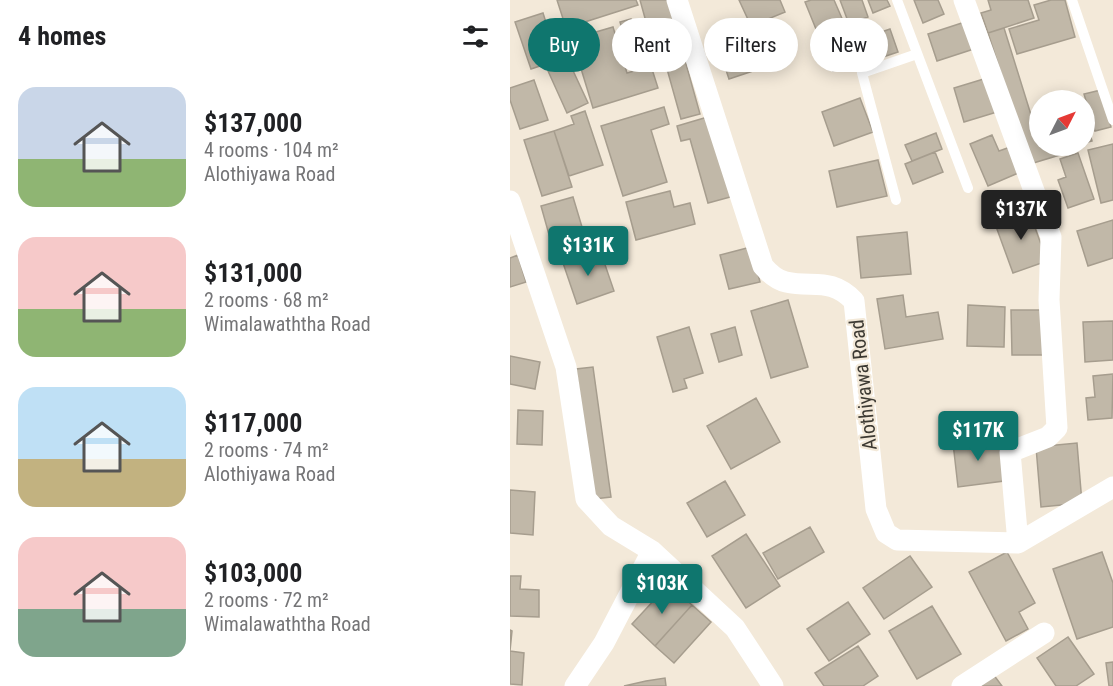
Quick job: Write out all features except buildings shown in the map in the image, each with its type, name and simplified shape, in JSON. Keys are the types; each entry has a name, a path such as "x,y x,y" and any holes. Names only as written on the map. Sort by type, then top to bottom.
{"street":[{"name":"Alothiyawa Road","path":"677,0 763,266 773,277 786,282 818,283 847,294 854,301 876,509 886,533 897,540 1018,543"},
{"path":"964,0 1051,237 1049,300 1057,428 1048,437 1010,452 1018,543 1113,487"},
{"path":"510,201 566,367 586,500 611,526 652,551 735,628 773,686"},
{"path":"575,686 604,644 652,551"},
{"path":"962,686 1044,633"}],"lane":[{"path":"897,0 968,188"},
{"path":"1072,0 1113,120"},
{"path":"896,200 862,73 917,54"}]}
